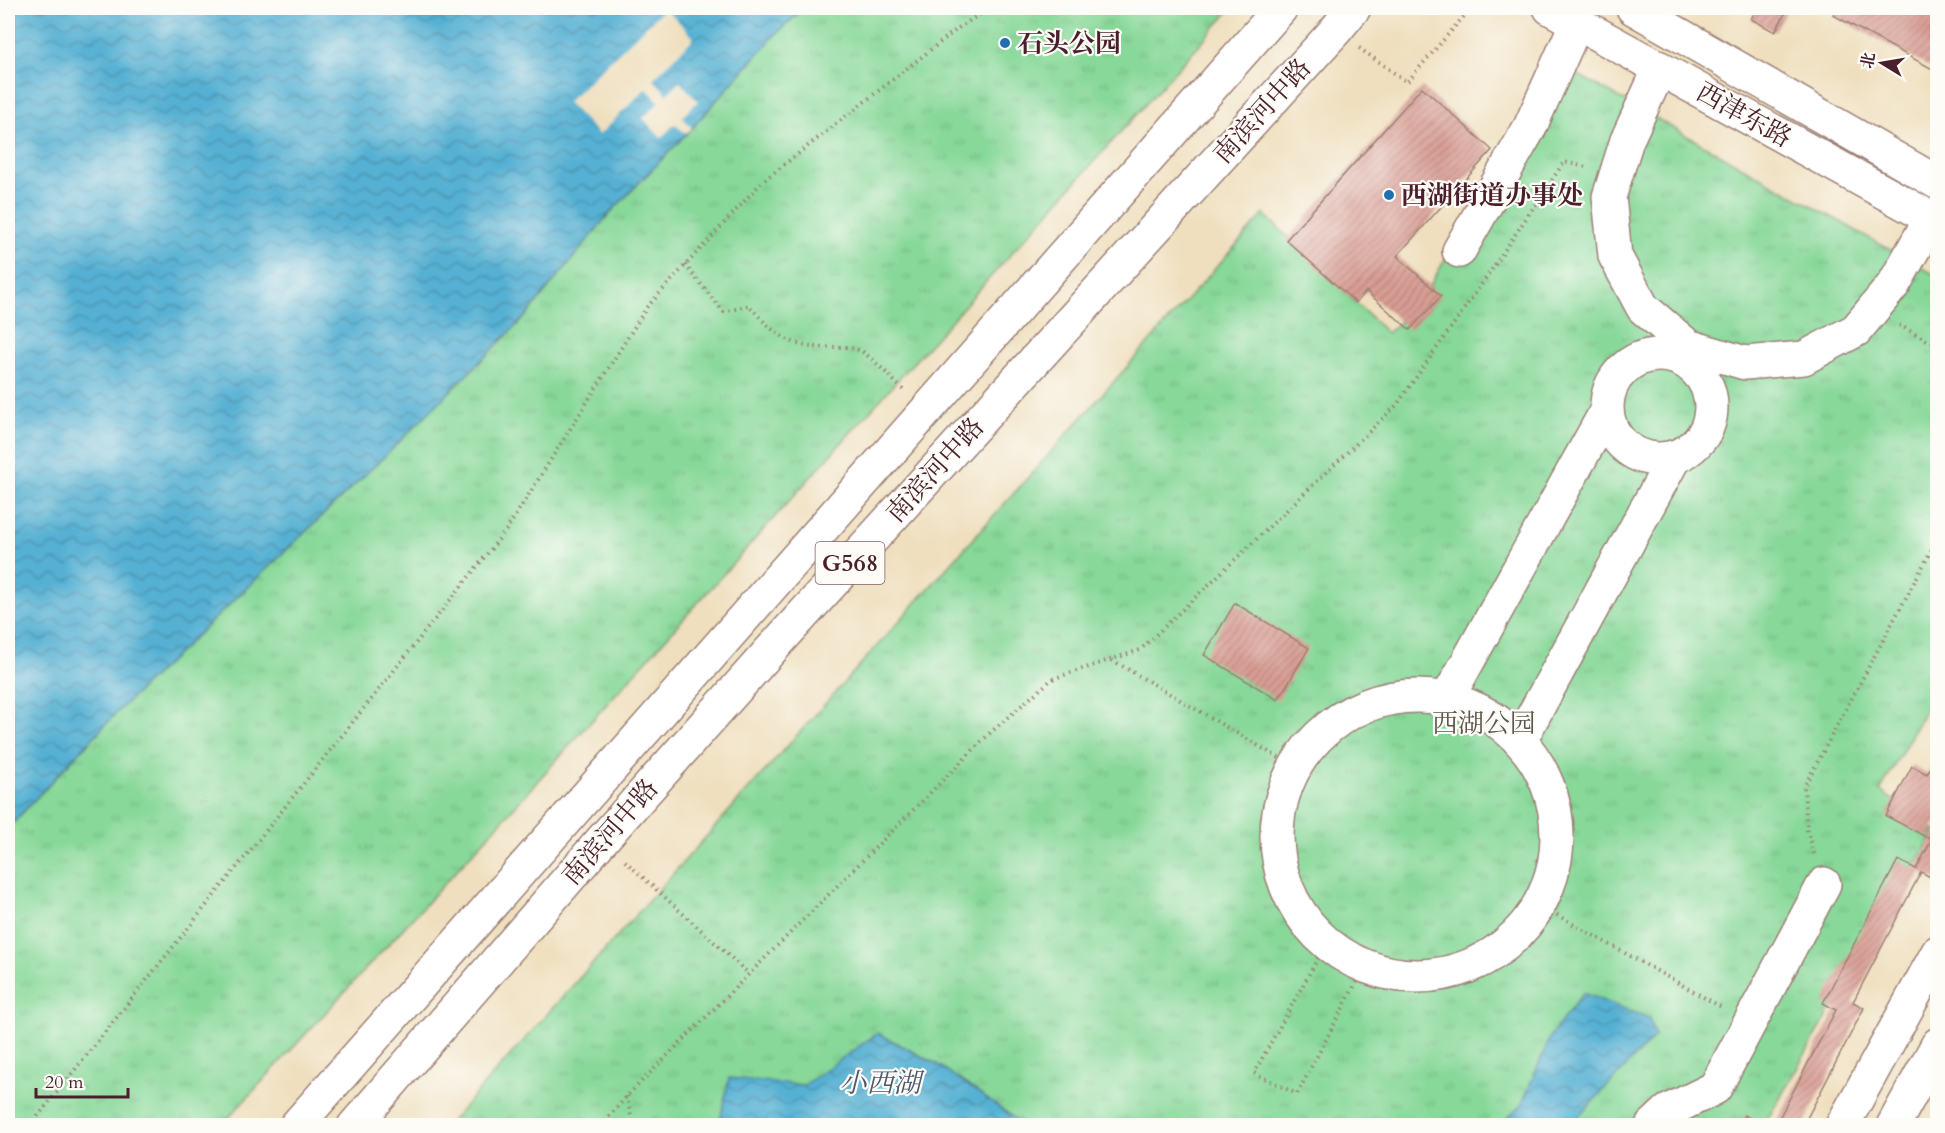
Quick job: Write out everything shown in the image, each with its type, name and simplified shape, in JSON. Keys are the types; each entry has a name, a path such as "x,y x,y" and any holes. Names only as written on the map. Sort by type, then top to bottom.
{"main road":[{"name":"南滨河中路","path":"296,1125 1281,8"},
{"name":"西津东路","path":"1633,8 1938,183"},
{"name":"西津东路","path":"1563,15 1934,220"},
{"path":"1459,251 1530,127 1563,15"},
{"name":"南滨河中路","path":"354,1125 770,651 1345,19"},
{"path":"1660,68 1627,140 1609,197 1615,256 1643,308 1687,353 1701,374 1710,392 1712,413 1705,433 1692,448 1674,458 1653,460 1634,453 1618,440 1609,421 1607,410 1607,401 1613,381 1626,366 1645,356 1687,353 1745,363 1804,358 1856,330 1894,284 1934,220"},
{"path":"1447,699 1607,410"},
{"path":"1520,740 1674,458"},
{"path":"1434,694 1487,712 1520,740 1529,748 1554,798 1558,853 1540,906 1504,948 1455,973 1399,977 1347,960 1305,924 1280,874 1276,819 1293,766 1330,724 1379,699 1434,694"},
{"path":"1652,1125 1668,1111 1715,1088 1824,884"},
{"path":"1842,1125 1938,952"},
{"path":"1893,1125 1938,1044"}],"path":[{"path":"30,1125 507,529 647,307 762,182 961,26 990,8"},
{"path":"1345,19 1407,82 1471,8"},
{"path":"601,1125 748,973 990,733 1052,679 1140,650 1396,406 1564,162 1616,173"},
{"path":"685,265 724,312 749,305 766,326 789,340 814,347 841,347 860,351 926,411"},
{"path":"1872,309 1938,346"},
{"path":"1824,884 1807,832 1804,787 1938,538"},
{"path":"1112,660 1293,766"},
{"path":"602,840 748,973"},
{"path":"1540,906 1750,1023"},
{"path":"1327,942 1254,1073 1297,1094 1365,966"},
{"path":"627,1096 633,1125"}],"green space":[{"path":"804,8 1232,8 490,834 222,1125 8,1125 8,828 121,708 388,453 526,316 608,215 692,128 775,35"},
{"name":"西湖公园","path":"1557,63 1937,276 1937,689 1880,791 1936,830 1764,1125 447,1126 1264,214 1387,333 1419,305"}],"water":[{"path":"8,8 804,8 775,35 692,128 608,215 526,316 388,453 121,708 8,828"},
{"path":"1583,993 1649,1018 1655,1036 1580,1115 1575,1125 1499,1125 1521,1106 1551,1035"},
{"name":"小西湖","path":"878,1033 940,1066 1024,1125 719,1125 729,1078 804,1085"}],"pier":[{"path":"665,8 694,38 653,79 667,94 680,82 698,101 682,117 692,128 686,134 675,124 661,138 643,118 659,102 646,88 599,135 567,102"}],"building":[{"path":"1747,8 1788,8 1775,32 1751,19 1755,12"},
{"path":"1836,8 1938,8 1938,72 1833,15"},
{"name":"西湖街道办事处","path":"1422,87 1492,150 1397,256 1441,296 1410,330 1366,291 1356,303 1286,240"},
{"path":"1235,603 1309,648 1278,700 1204,655"},
{"path":"1938,755 1938,820 1928,838 1886,816 1912,766 1927,774"},
{"path":"1936,832 1938,833 1938,881 1921,872 1853,1002 1864,1008 1803,1126 1775,1126 1836,1010 1823,1003 1898,860 1916,869"},
{"path":"1744,1115 1764,1126 1739,1126"}],"place":[{"name":"石头公园","path":"1005,43"},
{"name":"西湖街道办事处","path":"1389,195"}]}
